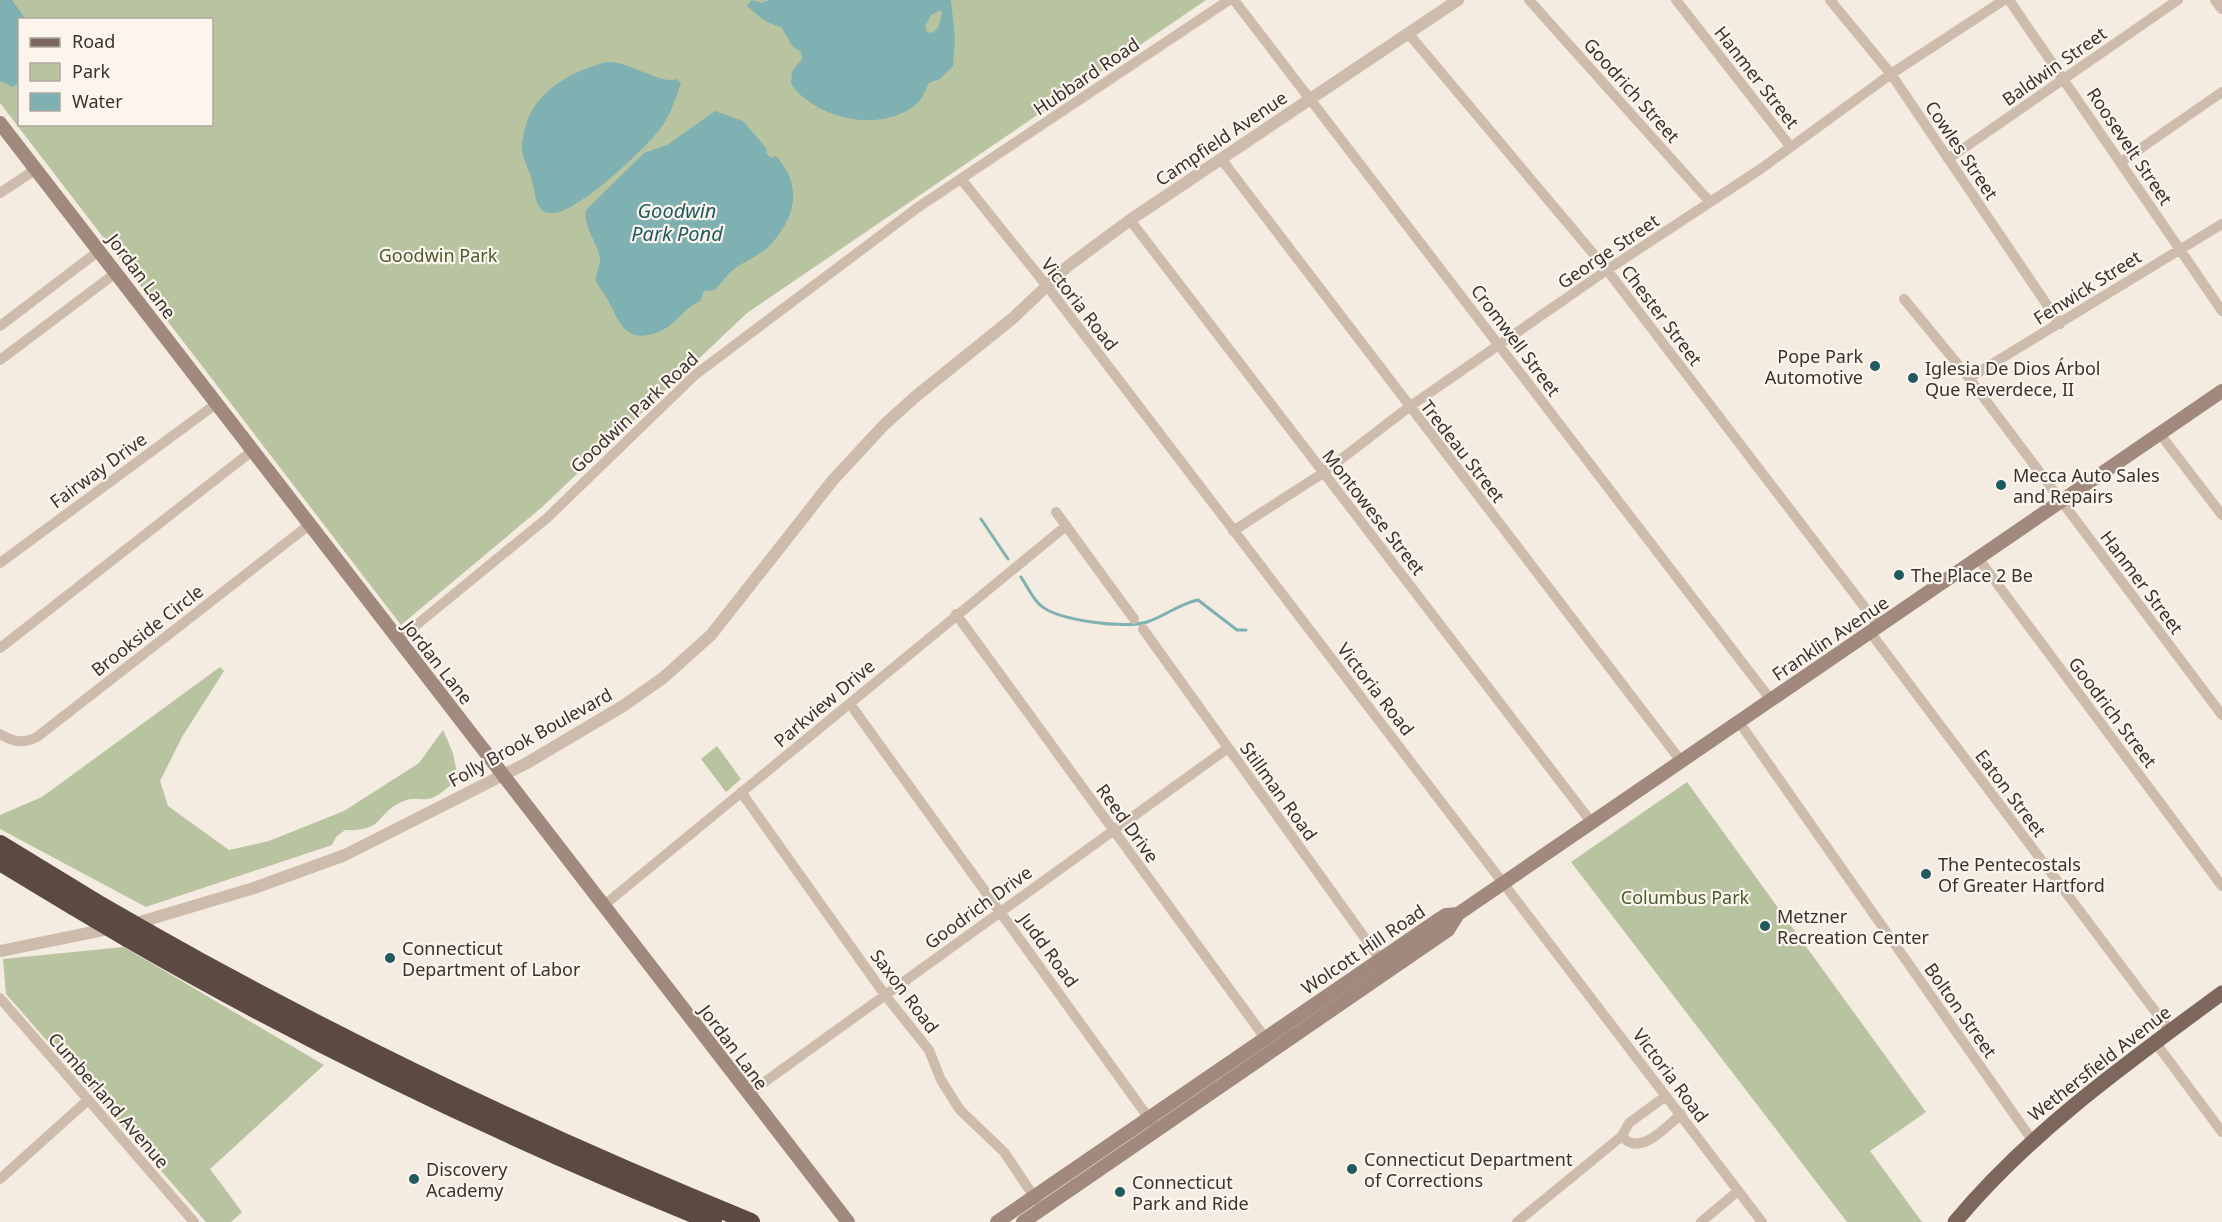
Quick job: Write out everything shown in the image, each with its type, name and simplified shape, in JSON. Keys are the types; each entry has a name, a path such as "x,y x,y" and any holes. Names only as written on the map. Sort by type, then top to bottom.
{"highway":[{"path":"0,844 95,902 287,1009 434,1083 588,1154 751,1222"},
{"path":"0,862 127,938 283,1024 437,1102 558,1158 713,1222"}],"main road":[{"name":"Jordan Lane","path":"0,123 848,1222"},
{"name":"Franklin Avenue","path":"1458,914 2222,391"},
{"name":"Wolcott Hill Road","path":"997,1222 1380,959 1443,917 1458,914"},
{"name":"Wolcott Hill Road","path":"1023,1222 1451,928 1458,914"},
{"name":"Wethersfield Avenue","path":"1955,1222 2032,1140 2081,1098 2222,993"}],"street":[{"name":"Hubbard Road","path":"961,179 1228,0"},
{"name":"Cromwell Street","path":"1234,0 1772,700"},
{"name":"Campfield Avenue","path":"1013,318 1068,266 1130,220 1458,0"},
{"name":"Goodrich Street","path":"1529,0 1710,202"},
{"name":"Hanmer Street","path":"1676,0 1790,146"},
{"name":"Cowles Street","path":"1830,0 1891,74 2060,324"},
{"name":"George Street","path":"1233,531 1323,473 1408,407 1710,202 1891,74 2004,0"},
{"name":"Roosevelt Street","path":"2009,0 2222,311"},
{"name":"Baldwin Street","path":"1948,159 2178,0"},
{"path":"2216,0 2222,8"},
{"name":"Chester Street","path":"1408,33 1607,270 1874,629"},
{"path":"2121,162 2222,93"},
{"name":"Tredeau Street","path":"1222,160 1408,407 1681,761"},
{"path":"0,193 36,169"},
{"name":"Victoria Road","path":"961,179 1047,286 1762,1222"},
{"name":"Goodwin Park Road","path":"398,640 547,518 695,375 917,208 961,179"},
{"name":"Montowese Street","path":"1130,220 1592,822"},
{"name":"Fenwick Street","path":"1969,378 2222,224"},
{"path":"0,326 100,250"},
{"path":"0,360 117,272"},
{"name":"Hanmer Street","path":"1904,299 1969,378 2222,715"},
{"name":"Folly Brook Boulevard","path":"0,951 159,918 294,875 367,845 591,727 663,678 711,635 833,480 869,440 915,397 1013,318"},
{"name":"Fairway Drive","path":"0,563 216,404"},
{"path":"2160,434 2222,515"},
{"path":"0,648 252,451"},
{"path":"1056,512 1134,619"},
{"name":"Brookside Circle","path":"0,734 15,742 27,742 37,737 309,525"},
{"name":"Parkview Drive","path":"603,906 1066,526"},
{"name":"Goodrich Street","path":"1978,558 2222,886"},
{"name":"Reed Drive","path":"956,614 1273,1050"},
{"name":"Stillman Road","path":"1143,629 1388,971"},
{"name":"Eaton Street","path":"1874,629 2170,1031"},
{"name":"Judd Road","path":"850,704 1157,1130"},
{"name":"Bolton Street","path":"1739,722 2032,1140"},
{"name":"Goodrich Drive","path":"748,1094 1228,748"},
{"name":"Saxon Road","path":"741,792 885,995 929,1050 941,1080 960,1110 1004,1152 1042,1209"},
{"name":"Cumberland Avenue","path":"0,998 194,1222"},
{"path":"2155,1042 2222,1132"},
{"path":"1517,1222 1622,1136 1629,1124 1666,1096"},
{"path":"0,1179 88,1100"},
{"path":"1622,1136 1628,1143 1637,1145 1651,1139 1681,1114"},
{"path":"1701,1222 1738,1191"}],"green space":[{"name":"Goodwin Park","path":"0,0 1206,0 747,313 541,508 401,625 0,103"},
{"path":"220,667 224,671 182,737 160,781 168,806 229,850 269,841 344,811 419,763 443,730 453,753 458,779 432,798 407,800 395,805 374,825 358,830 345,830 336,837 332,845 146,907 0,829 0,815 42,797"},
{"path":"717,746 741,779 726,792 701,759"},
{"name":"Columbus Park","path":"1687,782 1926,1112 1870,1151 1922,1222 1847,1222 1571,862"},
{"path":"124,947 324,1065 210,1169 242,1212 231,1222 206,1222 6,994 3,959"}],"water":[{"path":"0,0 12,0 25,18 18,18 18,83 13,87 0,81"},
{"path":"751,0 762,3 769,0 951,0 955,38 953,66 940,79 929,83 917,104 899,114 883,119 848,118 816,106 791,84 792,71 802,59 801,51 793,47 781,27 762,19 747,6","holes":["941,10 938,28 932,33 927,32 925,26 931,15"]},
{"name":"Goodwin Park Pond","path":"615,62 662,79 676,79 681,83 673,105 656,134 611,178 576,204 561,211 545,212 537,202 522,150 528,118 535,106 554,86 592,66"},
{"name":"Goodwin Park Pond","path":"715,111 743,121 767,149 766,153 771,158 776,156 784,167 793,189 793,200 787,221 768,247 734,269 715,290 704,291 700,301 687,309 665,329 648,335 631,334 620,324 598,286 596,277 600,258 586,222 586,210 644,153 667,145"}],"waterway":[{"path":"981,519 1008,559"},
{"path":"1021,577 1039,604 1048,610 1075,619 1108,624 1137,624 1147,622 1198,600 1237,630 1246,630"}],"place":[{"name":"Pope Park Automotive","path":"1875,366"},
{"name":"Iglesia De Dios Árbol Que Reverdece, II","path":"1913,378"},
{"name":"Mecca Auto Sales and Repairs","path":"2001,485"},
{"name":"The Place 2 Be","path":"1899,575"},
{"name":"The Pentecostals Of Greater Hartford","path":"1926,874"},
{"name":"Metzner Recreation Center","path":"1765,926"},
{"name":"Connecticut Department of Labor","path":"390,958"},
{"name":"Connecticut Department of Corrections","path":"1352,1169"},
{"name":"Discovery Academy","path":"414,1179"},
{"name":"Connecticut Park and Ride","path":"1120,1192"}]}
